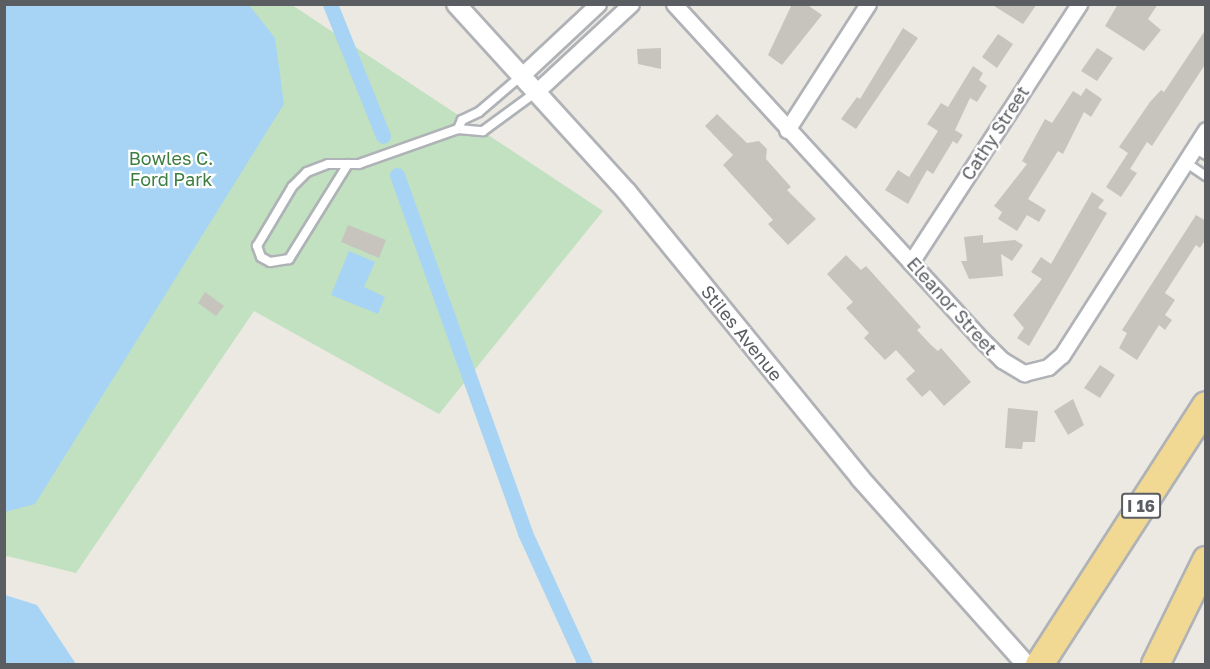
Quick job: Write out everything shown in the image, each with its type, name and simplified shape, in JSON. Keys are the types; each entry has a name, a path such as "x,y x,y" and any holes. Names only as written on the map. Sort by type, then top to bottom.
{"highway":[{"name":"I 16","path":"1039,664 1206,405"},
{"path":"1155,664 1206,560"}],"street":[{"name":"Stiles Avenue","path":"456,4 627,192 874,495 1026,664"},
{"path":"522,75 598,4"},
{"path":"537,91 631,4"},
{"name":"Eleanor Street","path":"674,4 787,130 1002,360 1024,373 1048,367 1062,355 1185,162 1200,152 1206,130"},
{"path":"787,130 868,4"},
{"name":"Cathy Street","path":"911,262 1079,4"}],"lane":[{"path":"458,129 462,120 487,107 522,75"},
{"path":"348,164 289,259 270,262 261,257 257,246 292,187 307,172 348,164 458,129 483,131 537,91"},
{"path":"1185,162 1206,176"}],"green space":[{"name":"Bowles C. Ford Park","path":"5,5 292,5 603,211 439,414 254,311 76,573 7,556 5,560"}],"water":[{"path":"5,4 249,5 275,38 284,104 35,504 5,512"},
{"path":"349,251 375,262 364,287 385,297 378,314 331,295"},
{"path":"5,595 37,605 76,664 5,664"}],"building":[{"path":"792,4 806,4 822,15 782,65 768,55"},
{"path":"991,4 1037,4 1023,24"},
{"path":"1118,4 1158,4 1148,19 1161,30 1144,51 1105,26"},
{"path":"903,28 918,38 856,129 841,119 857,97 860,99"},
{"path":"1206,29 1206,63 1152,146 1147,142 1130,169 1137,173 1121,197 1106,187 1128,153 1119,147 1150,102 1161,90 1164,92"},
{"path":"998,34 1013,44 997,68 982,57"},
{"path":"661,48 661,69 638,64 637,49"},
{"path":"1097,48 1113,58 1097,81 1081,71"},
{"path":"973,66 983,73 979,80 987,86 977,102 970,98 955,130 963,135 957,144 953,141 933,174 927,170 908,204 885,190 898,170 909,177 938,131 927,124 941,103 948,107"},
{"path":"1086,88 1102,99 1091,117 1084,112 1063,154 1058,151 1028,199 1046,210 1039,222 1027,215 1017,231 998,219 1002,212 994,206 1027,164 1022,161 1045,119 1052,123 1073,91 1081,96"},
{"path":"717,114 747,143 759,141 767,149 766,159 791,187 787,190 816,219 788,245 768,224 773,220 723,165 733,155 705,126"},
{"path":"1092,192 1104,200 1098,208 1107,213 1029,346 1017,338 1024,328 1013,315 1042,279 1031,272 1041,257 1051,264"},
{"path":"1196,215 1206,221 1206,239 1200,248 1196,245 1165,293 1175,300 1165,315 1172,320 1165,330 1159,325 1137,360 1119,348 1127,333 1122,330"},
{"path":"348,225 386,240 379,258 341,242"},
{"path":"983,235 983,243 1015,240 1023,245 1012,261 1001,254 1003,276 969,279 961,261 967,261 964,237"},
{"path":"846,255 861,270 866,266 921,327 917,330 938,351 941,348 971,382 944,406 930,390 922,397 906,379 915,371 896,350 885,360 864,338 869,333 846,308 853,302 827,274"},
{"path":"205,292 224,306 216,316 198,303"},
{"path":"1100,365 1115,375 1100,398 1084,388"},
{"path":"1073,399 1084,425 1068,435 1054,411"},
{"path":"1008,408 1038,411 1035,442 1023,442 1022,449 1005,448"}],"waterway":[{"path":"330,4 383,136"},
{"path":"397,175 525,533 585,664"}]}
